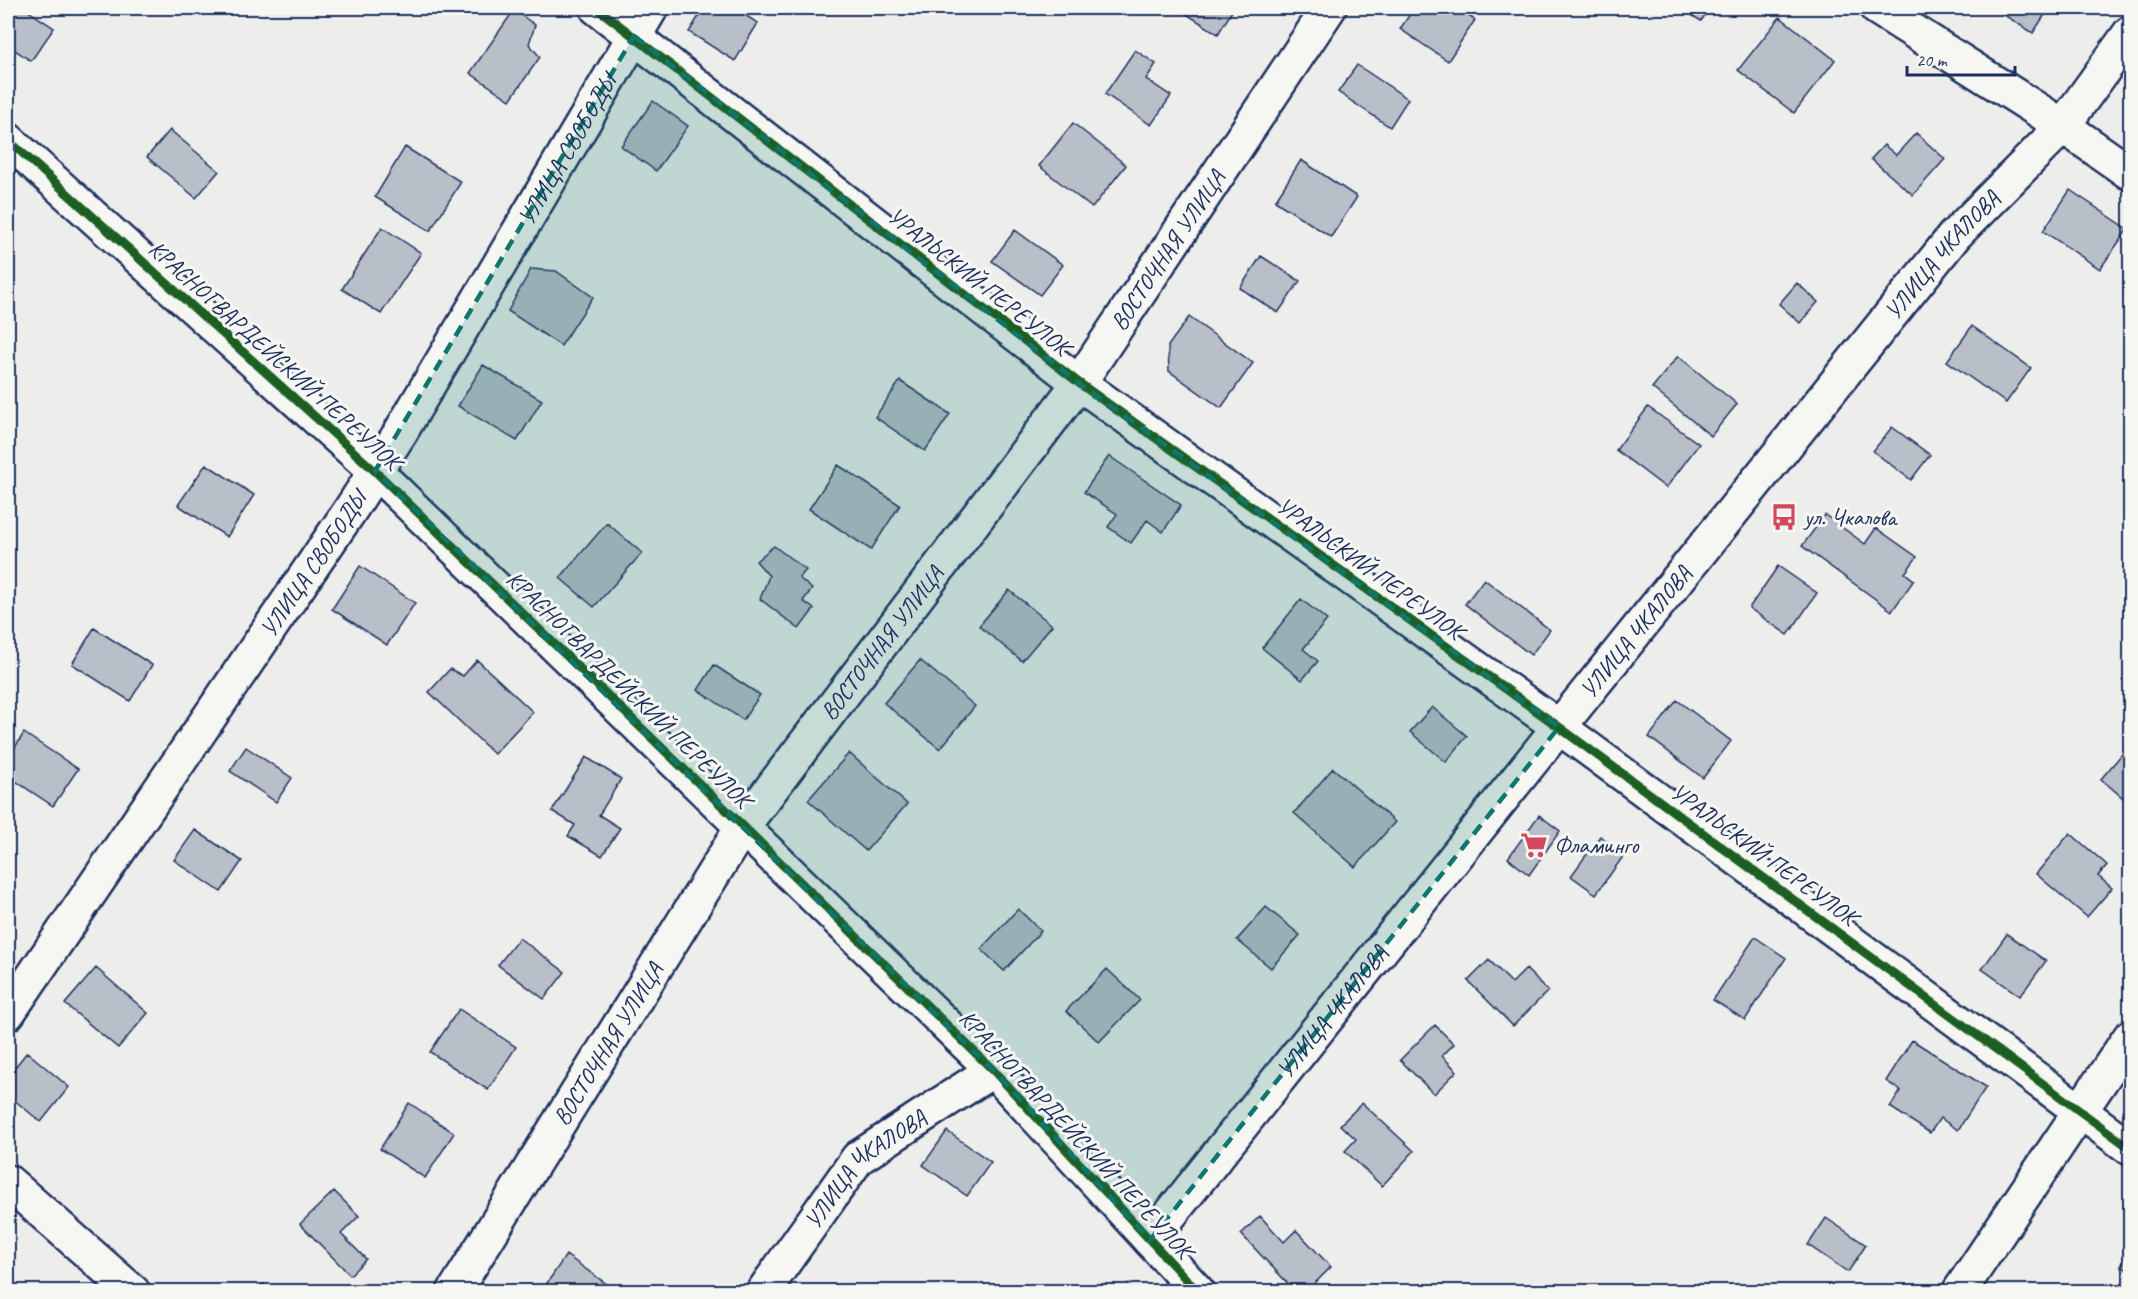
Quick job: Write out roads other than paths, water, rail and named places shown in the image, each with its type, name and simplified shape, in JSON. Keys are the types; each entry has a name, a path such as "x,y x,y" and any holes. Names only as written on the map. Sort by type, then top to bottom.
{"street":[{"name":"УРАЛЬСКИЙ ПЕРЕУЛОК","path":"597,8 1079,383 1559,727 2130,1148"},
{"name":"УЛИЦА СВОБОДЫ","path":"8,1012 349,512 400,433 651,8"},
{"name":"ВОСТОЧНАЯ УЛИЦА","path":"454,1292 742,826 1079,383 1329,8"},
{"path":"1877,8 2063,126 2130,173"},
{"name":"УЛИЦА ЧКАЛОВА","path":"1150,1240 1954,235 2063,126 2130,33"},
{"name":"КРАСНОГВАРДЕЙСКИЙ ПЕРЕУЛОК","path":"8,140 375,471 742,826 993,1070 1198,1292"},
{"path":"1959,1292 2130,1037"},
{"name":"УЛИЦА ЧКАЛОВА","path":"762,1292 858,1158 993,1070"},
{"path":"8,1182 133,1292"}],"place":[{"name":"ул. Чкалова","path":"1784,517"},
{"name":"Фламинго","path":"1534,845"}]}
